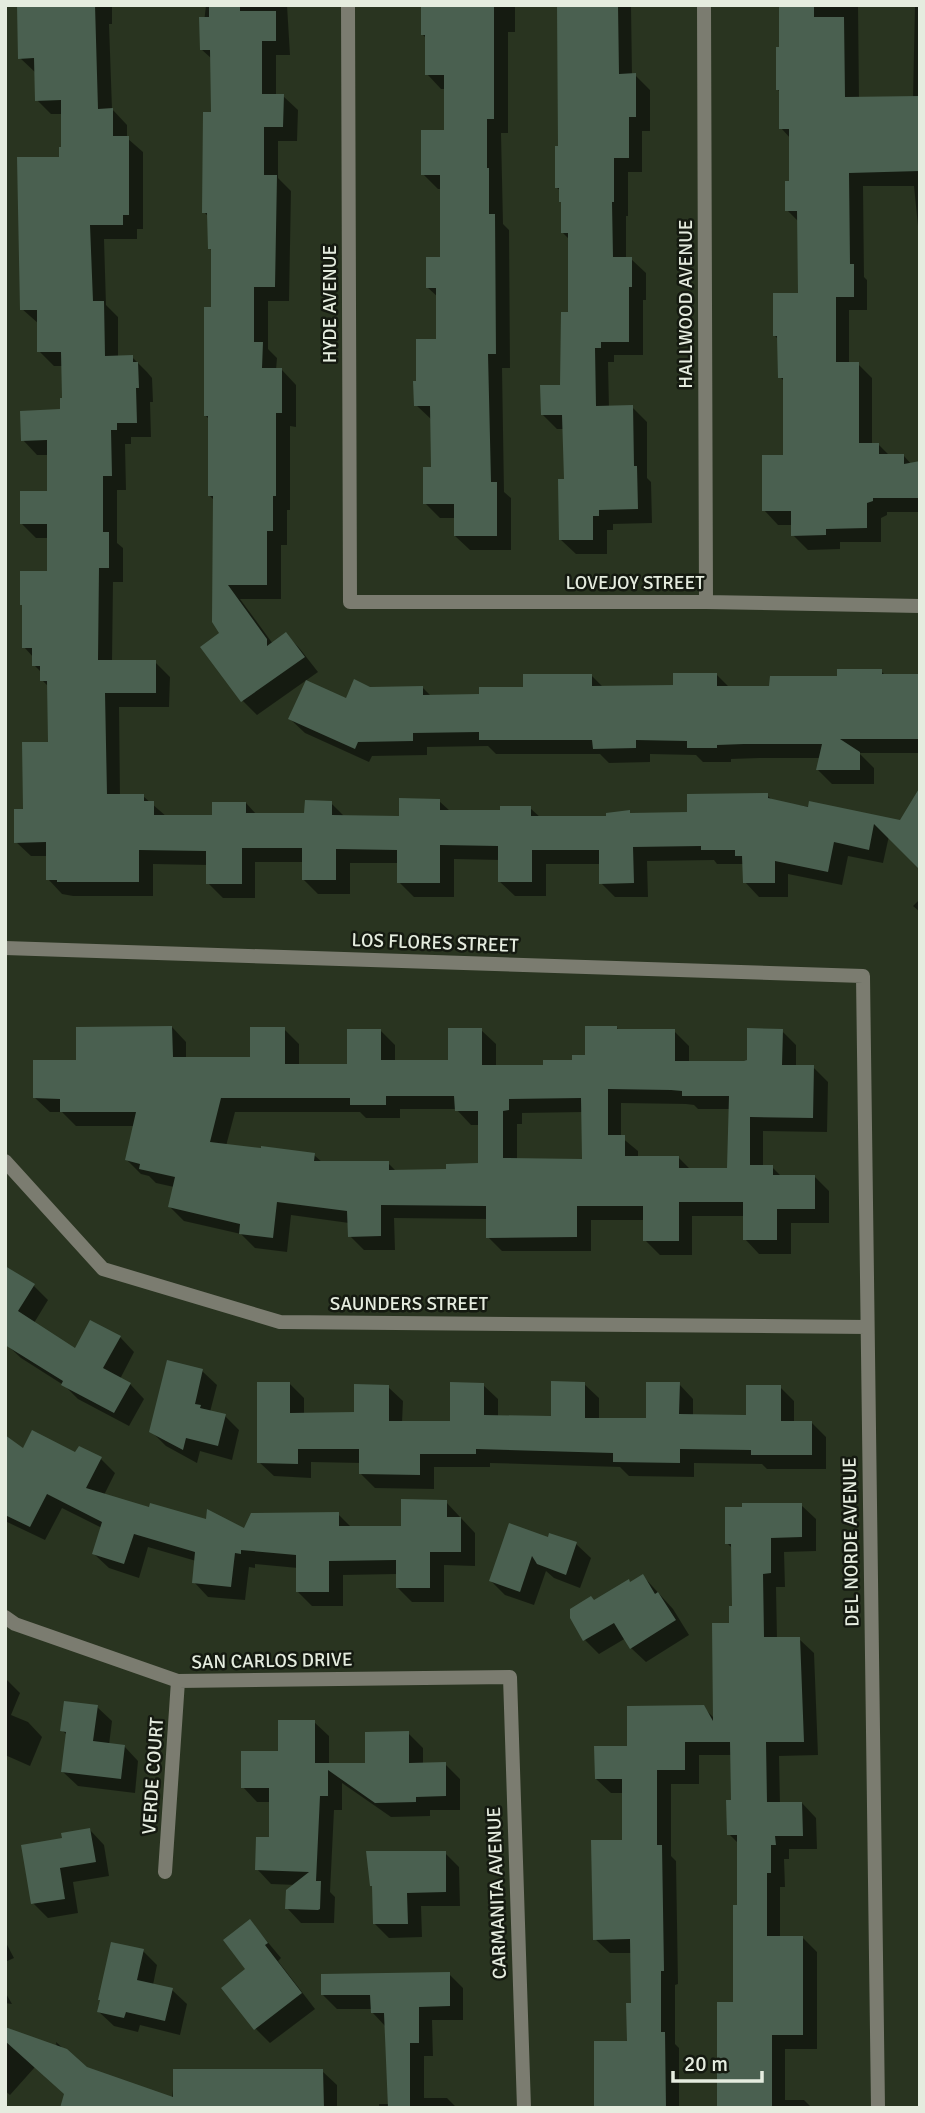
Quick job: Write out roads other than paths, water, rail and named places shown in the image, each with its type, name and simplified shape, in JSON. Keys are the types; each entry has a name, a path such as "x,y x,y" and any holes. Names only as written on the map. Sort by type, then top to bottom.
{"street":[{"name":"HYDE AVENUE","path":"348,5 350,602"},
{"name":"HALLWOOD AVENUE","path":"704,5 706,602"},
{"name":"LOVEJOY STREET","path":"350,602 706,602 920,606"},
{"name":"LOS FLORES STREET","path":"5,948 863,976"},
{"name":"DEL NORDE AVENUE","path":"863,976 878,2108"},
{"name":"SAUNDERS STREET","path":"5,1161 103,1269 280,1322 867,1327"},
{"name":"SAN CARLOS DRIVE","path":"5,1617 15,1624 178,1681 510,1677"},
{"name":"CARMANITA AVENUE","path":"510,1677 524,2108"},
{"name":"VERDE COURT","path":"166,1872 178,1681"}]}
